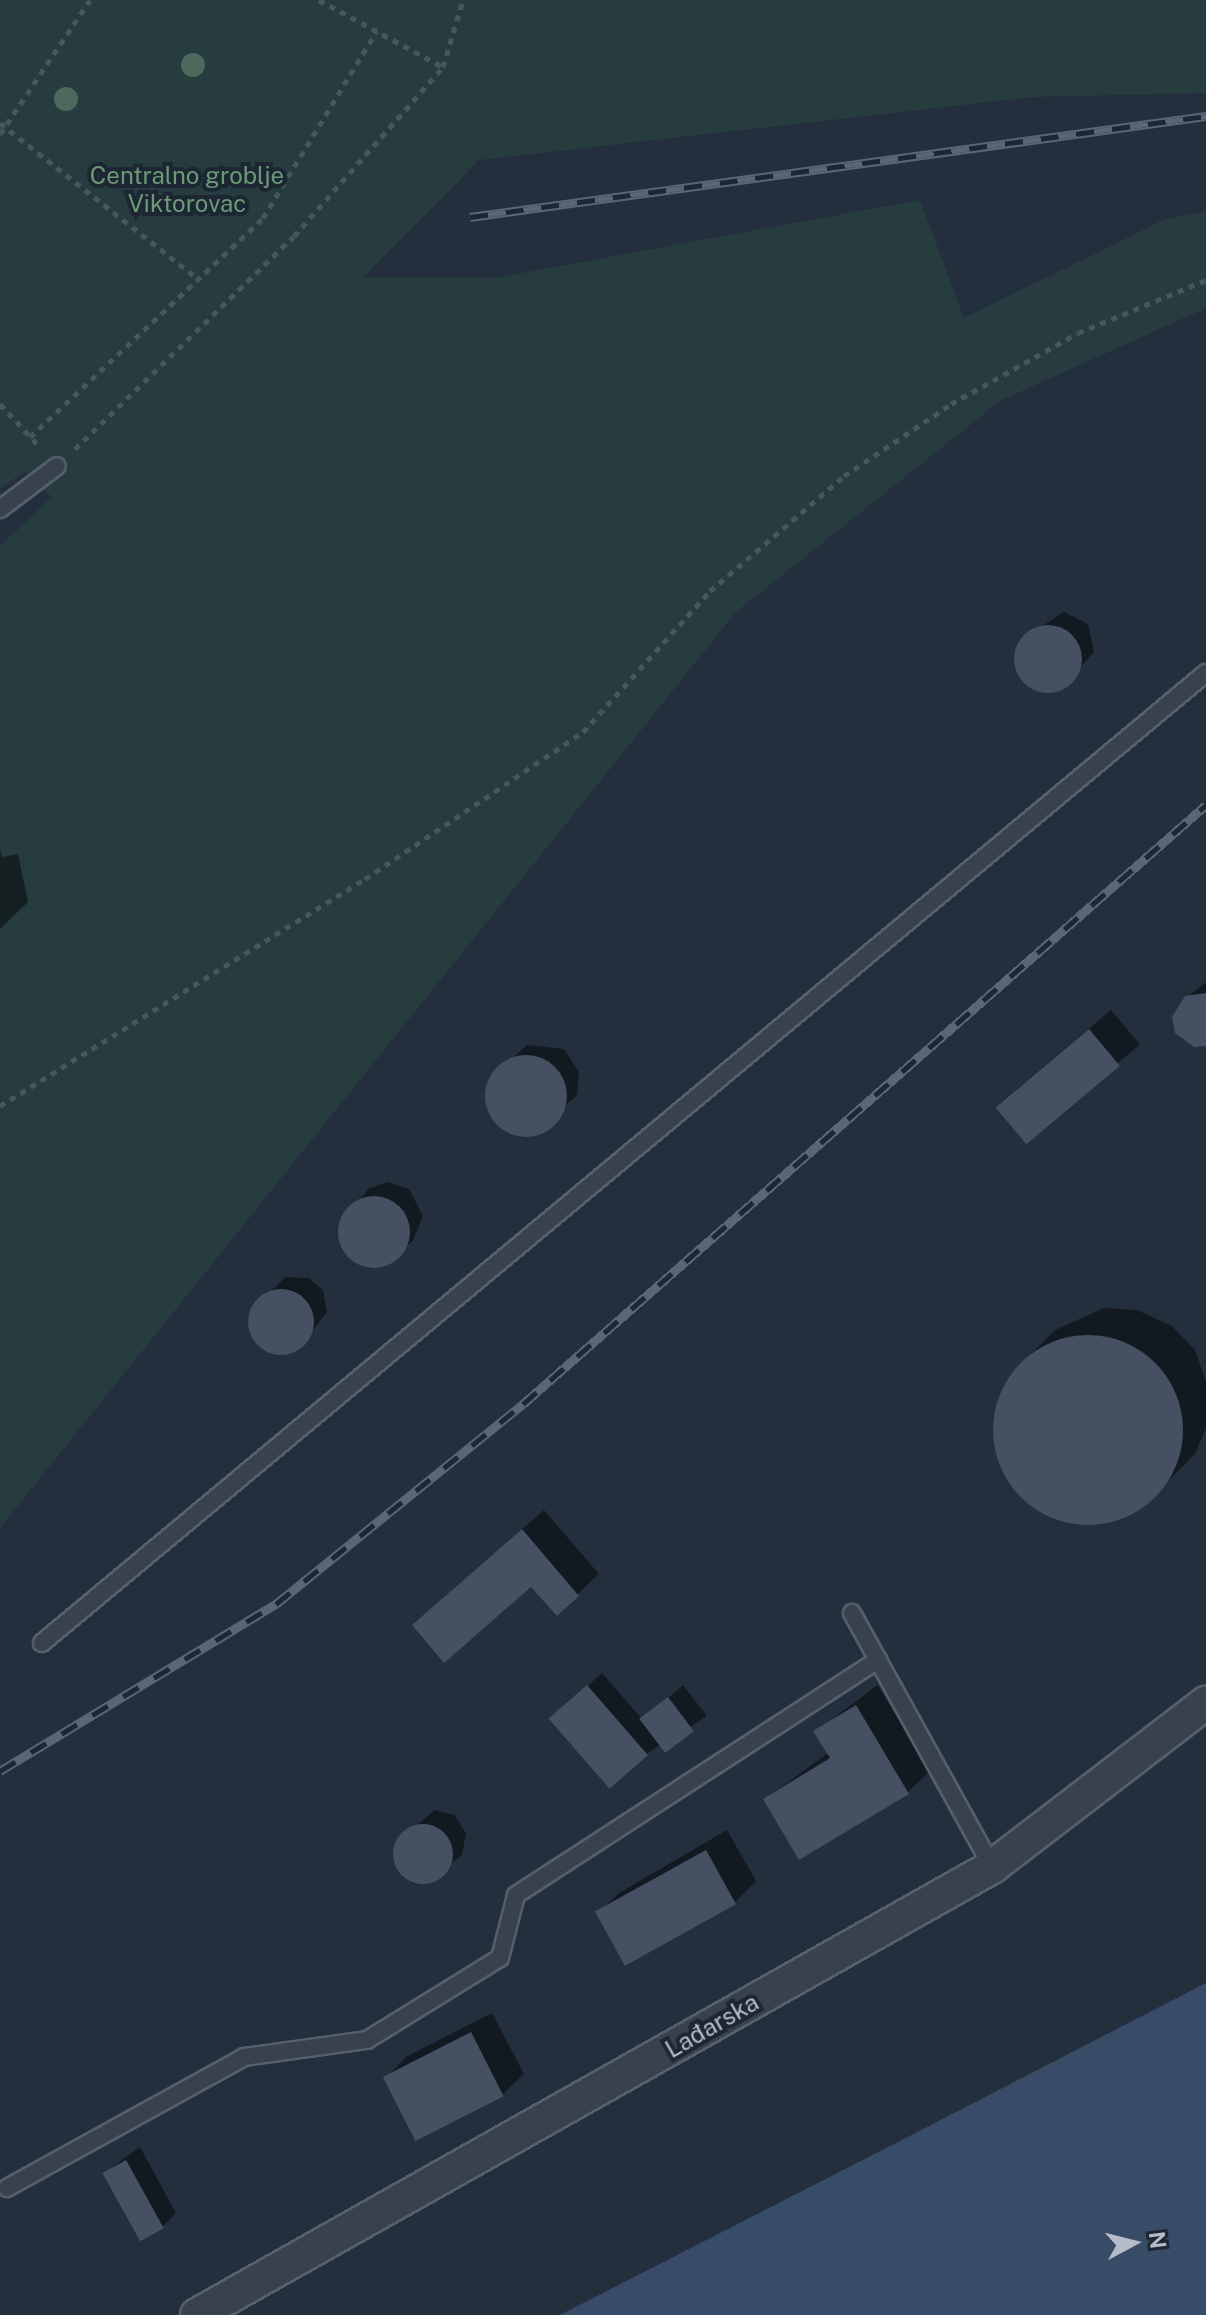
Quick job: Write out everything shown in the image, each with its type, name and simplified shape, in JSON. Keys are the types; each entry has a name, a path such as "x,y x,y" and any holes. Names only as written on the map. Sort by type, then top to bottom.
{"street":[{"name":"Lađarska","path":"197,2315 992,1867 1206,1703"}],"lane":[{"path":"0,509 57,466"},
{"path":"42,1643 1206,673"},
{"path":"852,1613 992,1867"},
{"path":"7,2188 244,2057 367,2040 500,1958 516,1895 878,1660"}],"path":[{"path":"0,134 3,125 90,0"},
{"path":"319,0 443,67"},
{"path":"0,404 57,466 294,236 443,67 463,0"},
{"path":"30,437 263,218 298,171 376,32"},
{"path":"3,125 198,279"},
{"path":"0,1106 365,879 583,732 710,591 844,476 951,404 1078,333 1206,280"}],"green space":[{"name":"Centralno groblje Viktorovac","path":"0,0 1206,0 1206,93 1033,97 479,160 364,277 494,278 920,200 964,318 1163,220 1206,211 1206,308 1000,401 736,612 0,1528 0,546 52,497 25,472 0,488"}],"water":[{"path":"1206,1983 1206,2315 560,2315 900,2141"}],"building":[{"path":"1048,625 1072,635 1082,659 1072,683 1048,693 1024,683 1014,659 1024,635"},
{"path":"1206,993 1206,1046 1194,1047 1175,1033 1172,1017 1185,996"},
{"path":"1089,1029 1120,1066 1026,1144 996,1107"},
{"path":"526,1055 542,1059 555,1067 563,1080 567,1096 563,1112 555,1125 542,1133 526,1137 510,1133 497,1125 489,1112 485,1096 489,1080 497,1067 510,1059"},
{"path":"374,1196 400,1206 410,1232 400,1258 374,1268 348,1258 338,1232 348,1206"},
{"path":"274,1289 288,1289 300,1294 309,1303 314,1322 312,1335 305,1346 288,1355 274,1355 262,1350 253,1341 248,1329 248,1315 253,1303 262,1294"},
{"path":"1088,1335 1107,1336 1125,1342 1155,1363 1176,1393 1182,1411 1182,1449 1176,1467 1155,1497 1125,1518 1107,1524 1088,1525 1069,1524 1051,1518 1021,1497 1000,1467 994,1449 993,1430 994,1411 1000,1393 1021,1363 1051,1342 1069,1336"},
{"path":"522,1529 579,1596 557,1616 531,1587 444,1663 412,1625"},
{"path":"587,1685 648,1755 610,1789 549,1718"},
{"path":"668,1697 694,1731 665,1753 639,1719"},
{"path":"856,1705 909,1794 799,1860 763,1799 830,1758 813,1731"},
{"path":"423,1824 435,1826 444,1833 451,1842 451,1866 444,1875 435,1882 423,1884 411,1882 402,1875 395,1866 393,1854 395,1842 402,1833 411,1826"},
{"path":"706,1850 736,1904 625,1966 595,1912"},
{"path":"471,2032 504,2096 415,2141 383,2077"},
{"path":"126,2160 164,2228 140,2241 102,2173"}],"railway":[{"path":"470,217 1206,116"},
{"path":"0,1771 276,1604 523,1404 1206,805"}]}
